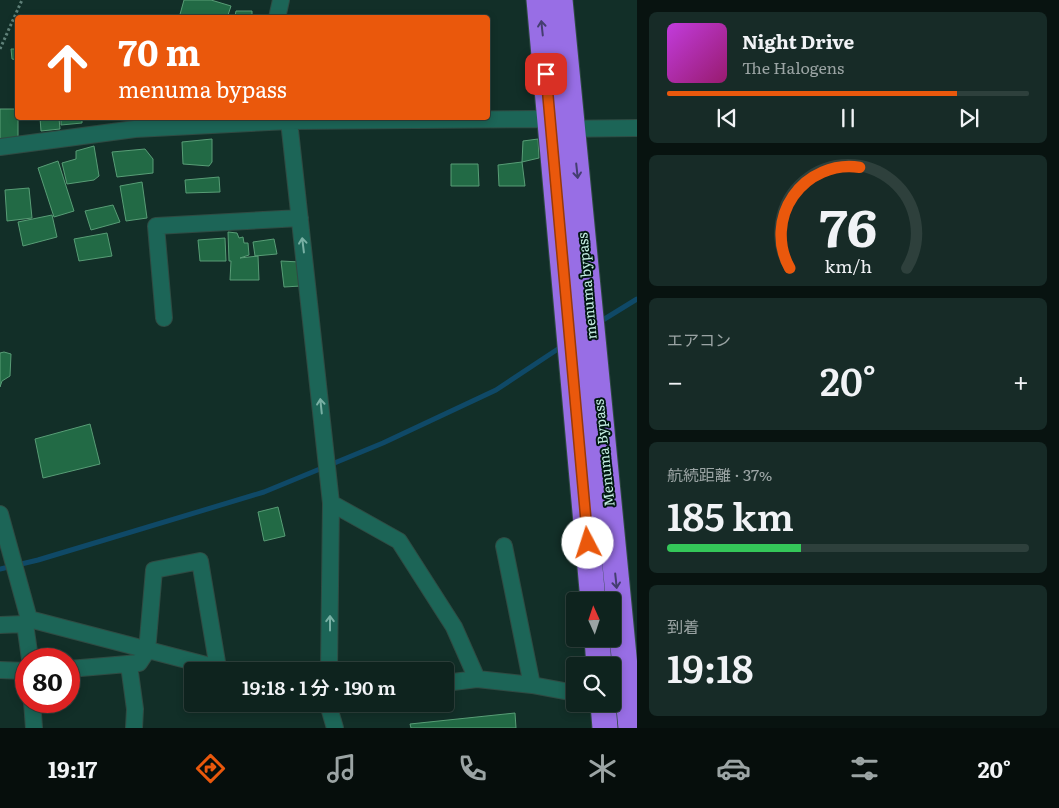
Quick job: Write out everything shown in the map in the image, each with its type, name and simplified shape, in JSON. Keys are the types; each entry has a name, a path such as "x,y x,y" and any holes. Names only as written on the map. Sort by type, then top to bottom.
{"highway":[{"name":"Menuma Bypass","path":"539,0 562,129"},
{"name":"Menuma Bypass","path":"560,0 562,129 570,218"},
{"name":"menuma bypass","path":"570,218 583,363"},
{"name":"Menuma Bypass","path":"583,363 593,592"},
{"name":"Menuma Bypass","path":"583,363 631,728"},
{"path":"604,712 605,728"}],"street":[{"path":"278,15 281,0"},
{"path":"490,119 540,119 562,129 636,128"},
{"path":"0,147 135,129 279,120 300,218 329,477 331,503 329,662"},
{"path":"164,318 156,226 300,218"},
{"path":"331,503 399,541 454,626 477,679"},
{"path":"0,514 27,622 29,648"},
{"path":"504,546 532,685"},
{"path":"80,668 139,663 147,651 154,570 200,561 221,662"},
{"path":"0,625 27,622 78,630 191,662"},
{"path":"129,665 135,709 134,728"},
{"path":"0,670 15,671"},
{"path":"454,682 477,679 532,685 566,691"},
{"path":"330,712 335,728"},
{"path":"33,713 34,728"}],"path":[{"path":"15,15 22,0"},
{"path":"0,48 15,15"}],"building":[{"path":"184,0 211,0 231,6 228,15 180,15"},
{"path":"236,11 252,11 252,15 235,15"},
{"path":"11,49 15,49 15,60 12,59"},
{"path":"0,109 15,109 15,120 18,120 18,144 0,142"},
{"path":"40,120 59,120 60,129 41,131"},
{"path":"61,120 82,120 82,123 61,125"},
{"path":"212,139 212,162 209,166 183,164 182,142"},
{"path":"538,139 539,158 522,162 523,141"},
{"path":"94,146 99,176 94,180 67,184 62,163 76,159 76,151"},
{"path":"145,149 153,159 153,173 117,177 112,152"},
{"path":"58,161 74,211 54,217 38,168"},
{"path":"522,162 525,186 499,186 498,165"},
{"path":"451,164 478,164 479,186 451,186"},
{"path":"219,177 220,192 186,193 185,180"},
{"path":"142,182 147,218 126,221 120,186"},
{"path":"29,188 32,218 7,221 5,190"},
{"path":"113,205 120,222 91,230 85,211"},
{"path":"52,215 57,237 23,246 18,222"},
{"path":"228,232 237,233 239,238 243,237 244,243 248,243 249,255 240,258 258,256 259,280 230,280 231,261 229,261"},
{"path":"107,233 112,256 79,261 74,239"},
{"path":"225,238 226,261 200,261 198,240"},
{"path":"274,239 277,254 255,256 253,242"},
{"path":"281,261 300,262 301,286 284,287"},
{"path":"0,353 11,354 10,376 2,381 0,387"},
{"path":"90,424 100,464 43,478 35,439"},
{"path":"278,507 285,536 264,541 258,512"},
{"path":"515,713 516,728 411,728 410,724"}],"waterway":[{"path":"598,323 637,299"},
{"path":"0,569 38,560 264,492 383,443 496,390 564,345"}],"route":[{"path":"546,74 588,543"}]}
